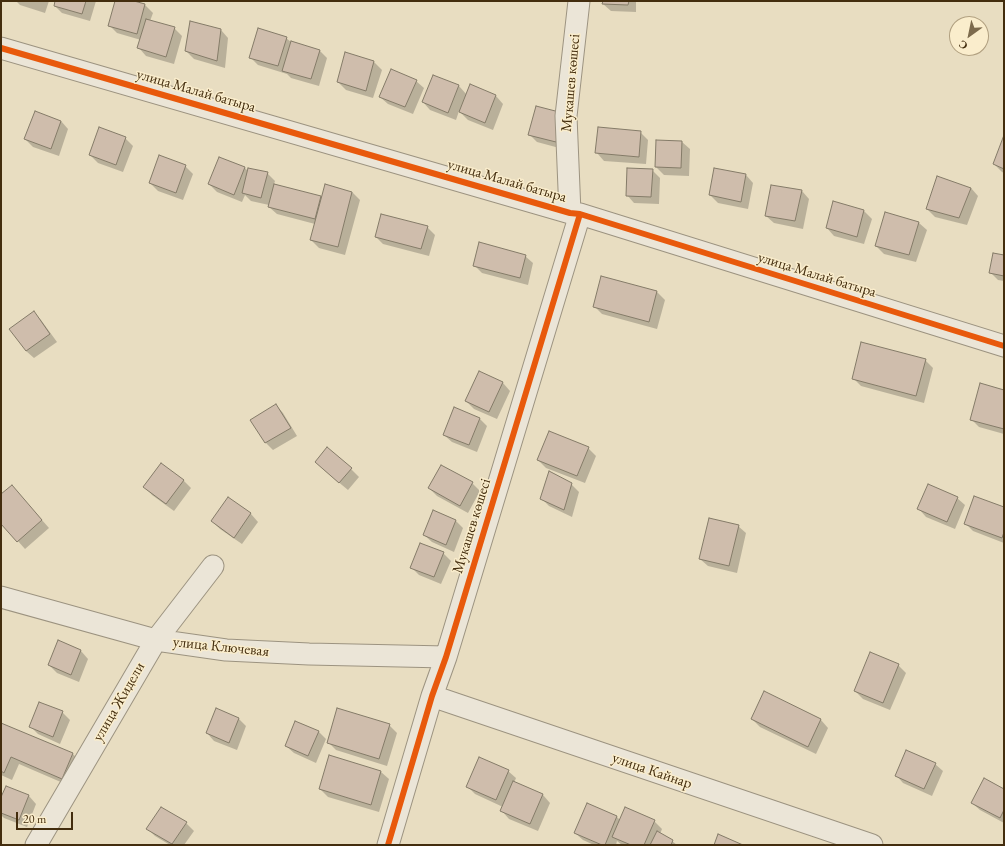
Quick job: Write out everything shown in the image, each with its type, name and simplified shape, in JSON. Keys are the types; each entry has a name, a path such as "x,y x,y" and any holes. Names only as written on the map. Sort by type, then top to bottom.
{"street":[{"name":"Мукашев көшесі","path":"388,845 432,696 446,657 575,214 566,116 579,1"},
{"name":"улица Малай батыра","path":"1,48 575,214 1004,346"},
{"name":"улица Жидели","path":"36,845 156,640 213,566"},
{"name":"улица Ключевая","path":"1,597 156,640 226,650 309,654 446,657"},
{"name":"улица Кайнар","path":"432,696 872,845"}],"building":[{"path":"55,1 86,1 82,14 54,6"},
{"path":"115,1 134,1 145,4 137,34 108,26"},
{"path":"603,1 629,1 628,5 602,4"},
{"path":"146,19 175,27 166,57 137,48"},
{"path":"190,21 221,29 217,61 185,51"},
{"path":"258,28 287,37 278,66 249,58"},
{"path":"291,41 320,50 311,79 282,71"},
{"path":"345,52 374,61 366,91 337,82"},
{"path":"391,69 417,80 405,107 379,97"},
{"path":"433,75 459,85 448,113 422,102"},
{"path":"470,84 496,95 485,123 459,112"},
{"path":"536,106 563,113 556,142 528,135"},
{"path":"35,111 61,121 51,149 24,139"},
{"path":"99,127 126,137 116,165 89,155"},
{"path":"598,127 641,131 639,157 595,153"},
{"path":"1004,135 1004,169 993,164"},
{"path":"656,140 682,141 681,168 655,167"},
{"path":"159,155 186,165 176,193 149,183"},
{"path":"219,157 245,167 234,195 208,184"},
{"path":"248,168 268,172 261,198 242,193"},
{"path":"627,168 653,169 651,197 626,196"},
{"path":"714,168 746,174 741,202 709,195"},
{"path":"937,176 971,188 959,218 926,209"},
{"path":"274,184 321,196 315,219 268,207"},
{"path":"325,184 352,192 338,247 310,240"},
{"path":"771,185 802,190 795,221 765,216"},
{"path":"833,201 864,210 857,237 826,228"},
{"path":"885,212 919,222 909,255 875,246"},
{"path":"381,214 428,226 421,249 375,237"},
{"path":"479,242 526,255 520,278 473,266"},
{"path":"993,253 1004,255 1004,276 989,273"},
{"path":"601,276 657,291 649,322 593,307"},
{"path":"34,311 50,334 26,351 9,329"},
{"path":"861,342 926,359 916,396 852,379"},
{"path":"479,371 503,382 489,412 465,401"},
{"path":"980,383 1004,390 1004,429 970,420"},
{"path":"276,404 291,428 265,443 250,420"},
{"path":"454,407 480,418 469,445 443,435"},
{"path":"549,431 589,447 577,476 537,460"},
{"path":"327,447 352,468 339,483 315,462"},
{"path":"161,463 184,480 166,504 143,487"},
{"path":"441,465 473,482 460,506 428,488"},
{"path":"549,471 572,483 564,510 540,499"},
{"path":"928,484 958,497 947,522 917,509"},
{"path":"12,485 42,520 17,542 1,524 1,494"},
{"path":"974,496 1004,507 1004,532 1002,538 964,524"},
{"path":"228,497 251,513 234,538 211,521"},
{"path":"433,510 456,520 446,545 423,535"},
{"path":"709,518 739,525 729,566 699,559"},
{"path":"420,543 444,552 434,577 410,568"},
{"path":"58,640 81,650 71,675 48,665"},
{"path":"870,652 899,664 883,703 854,691"},
{"path":"764,691 821,719 808,747 751,719"},
{"path":"39,702 63,711 53,737 29,727"},
{"path":"216,708 239,718 229,743 206,733"},
{"path":"337,708 390,724 379,759 327,743"},
{"path":"295,721 319,731 308,756 285,746"},
{"path":"1,723 73,753 62,779 11,757 4,773 1,771"},
{"path":"906,750 936,763 924,789 895,776"},
{"path":"329,755 381,771 371,805 319,789"},
{"path":"479,757 509,770 496,800 466,787"},
{"path":"984,778 1004,789 1004,810 1000,818 971,803"},
{"path":"513,781 543,794 530,824 500,811"},
{"path":"6,786 29,795 19,820 1,813 1,797"},
{"path":"587,803 617,816 605,845 574,833"},
{"path":"161,807 187,822 172,844 146,829"},
{"path":"625,807 655,820 644,845 631,845 612,837"},
{"path":"657,831 673,840 671,845 650,845"},
{"path":"718,834 743,845 714,845"}],"cycle path":[{"path":"1,48 570,213 580,214 1004,346"},
{"path":"388,845 432,696 446,657 580,214"}]}
